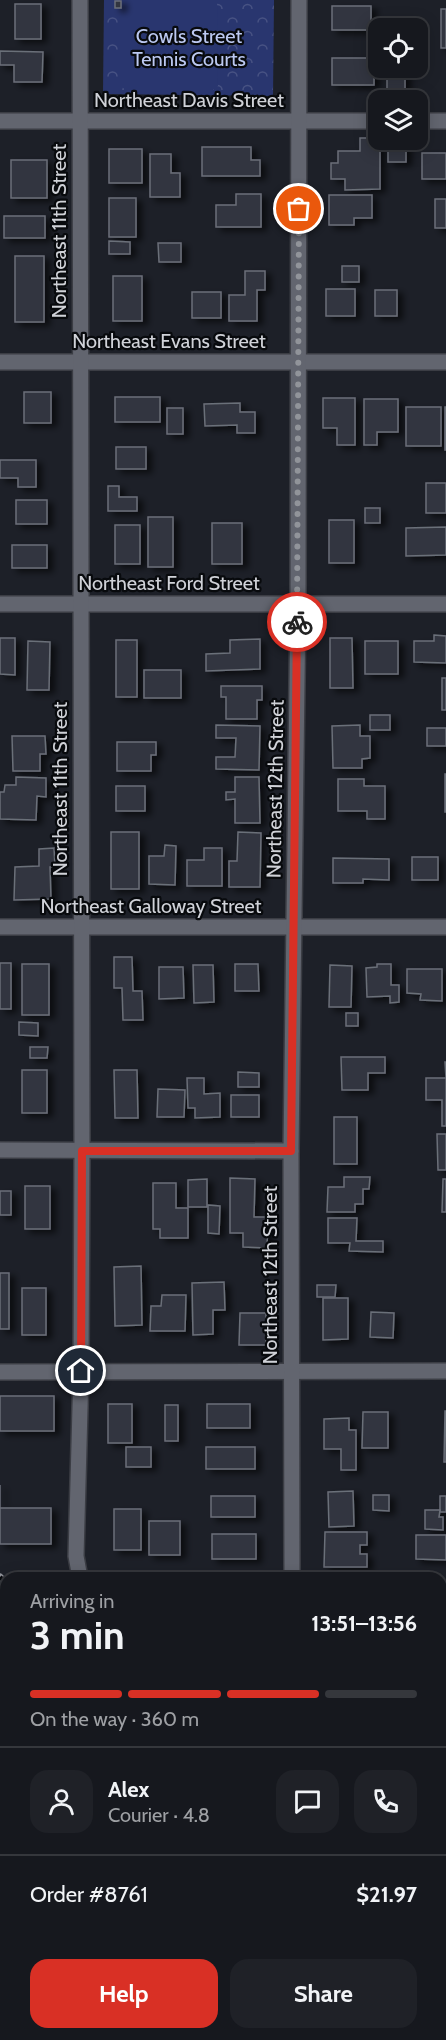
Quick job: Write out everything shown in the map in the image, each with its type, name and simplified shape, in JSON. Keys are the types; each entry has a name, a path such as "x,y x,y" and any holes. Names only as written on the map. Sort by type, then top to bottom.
{"street":[{"name":"Northeast 11th Street","path":"79,1572 76,1556 81,1371 82,1151 80,0"},
{"name":"Northeast 12th Street","path":"292,1572 291,1151 298,604 299,0"},
{"name":"Northeast Davis Street","path":"0,121 368,121"},
{"path":"428,121 446,121"},
{"name":"Northeast Evans Street","path":"0,362 446,362"},
{"name":"Northeast Ford Street","path":"0,604 446,604"},
{"name":"Northeast Galloway Street","path":"0,927 446,927"},
{"path":"0,1150 291,1151"},
{"path":"0,1371 446,1371"}],"green space":[{"name":"Cowls Street Tennis Courts","path":"104,0 274,0 273,96 103,94"},
{"path":"122,0 217,0 218,86 209,93 129,93 122,87"}],"building":[{"path":"115,1 121,1 121,8 115,8"},
{"path":"15,4 41,4 41,39 15,39"},
{"path":"332,6 371,6 368,30 332,30"},
{"path":"441,9 446,9 446,48 441,48"},
{"path":"0,51 43,52 42,82 14,82 14,65 0,65"},
{"path":"332,58 368,58 368,78 374,78 374,85 332,85"},
{"path":"387,78 405,78 405,90 387,90"},
{"path":"360,138 368,138 368,150 380,150 380,189 345,190 345,179 331,179 331,163 338,163 338,151 360,151"},
{"path":"202,147 251,147 251,160 260,160 260,176 202,176"},
{"path":"109,149 142,149 142,183 109,183"},
{"path":"388,150 406,150 406,162 388,162"},
{"path":"422,153 446,153 446,179 422,179"},
{"path":"150,154 171,154 171,173 180,173 180,197 150,197"},
{"path":"11,160 47,160 47,198 11,198"},
{"path":"236,194 261,194 261,227 216,227 216,205 236,205"},
{"path":"329,195 372,195 372,218 354,218 354,225 329,225"},
{"path":"109,198 136,198 136,237 109,237"},
{"path":"435,199 446,199 446,228 435,228"},
{"path":"4,216 45,216 45,238 4,238"},
{"path":"109,241 130,242 130,254 109,254"},
{"path":"158,243 181,243 181,262 159,262"},
{"path":"15,256 44,256 44,322 15,322"},
{"path":"342,266 359,266 359,282 342,282"},
{"path":"245,271 265,271 265,290 257,290 257,321 229,321 229,295 245,295"},
{"path":"113,276 142,276 142,321 113,321"},
{"path":"326,289 355,289 355,316 326,316"},
{"path":"375,290 397,290 397,316 375,316"},
{"path":"192,292 221,292 221,318 192,318"},
{"path":"24,392 51,392 51,423 24,423"},
{"path":"115,397 160,397 160,422 115,422"},
{"path":"323,398 355,398 355,445 337,445 337,428 323,428"},
{"path":"364,399 398,399 398,432 377,432 377,445 364,445"},
{"path":"240,403 240,412 255,412 255,433 237,433 237,425 205,426 204,404"},
{"path":"406,407 441,407 441,446 406,446"},
{"path":"446,407 446,450 445,450"},
{"path":"167,408 183,408 183,434 167,434"},
{"path":"116,447 146,447 146,469 116,469"},
{"path":"0,460 36,460 36,487 18,487 18,478 0,478"},
{"path":"426,483 446,483 446,513 426,513"},
{"path":"108,486 119,486 119,497 137,497 137,511 108,511"},
{"path":"16,500 47,500 47,524 16,524"},
{"path":"365,508 380,508 380,523 365,523"},
{"path":"148,517 173,517 173,567 148,567"},
{"path":"329,520 354,520 354,563 329,563"},
{"path":"212,523 242,523 242,564 212,564"},
{"path":"115,525 140,525 140,564 115,564"},
{"path":"446,527 446,555 406,556 406,528"},
{"path":"12,545 47,545 47,568 12,568"},
{"path":"434,635 446,636 446,663 414,662 414,641 434,641"},
{"path":"0,638 15,638 15,675 0,674"},
{"path":"330,638 352,638 353,688 330,688"},
{"path":"260,639 260,669 206,671 206,654 230,653 230,640"},
{"path":"116,640 137,640 137,697 116,697"},
{"path":"28,641 50,642 49,690 27,690"},
{"path":"365,641 398,641 398,674 365,674"},
{"path":"144,670 181,670 181,698 144,698"},
{"path":"442,678 446,678 446,710 442,710"},
{"path":"221,686 262,686 262,700 257,700 257,719 226,719 226,697 221,697"},
{"path":"370,715 390,715 390,730 370,730"},
{"path":"216,725 260,726 259,770 216,769 216,757 235,757 236,738 216,738"},
{"path":"360,725 360,736 370,736 370,758 362,759 362,768 333,768 332,726"},
{"path":"427,728 446,728 446,746 427,746"},
{"path":"12,736 45,736 46,754 40,754 40,771 13,771"},
{"path":"117,742 156,742 156,755 151,755 151,771 117,771"},
{"path":"446,774 446,812 445,812"},
{"path":"16,777 46,778 46,797 37,796 36,820 0,819 0,792 4,792 5,785 16,785"},
{"path":"235,777 259,777 260,823 235,823 235,799 226,800 226,792 235,792"},
{"path":"338,779 364,779 364,786 385,786 385,819 367,819 367,811 338,811"},
{"path":"116,786 145,786 145,811 116,811"},
{"path":"111,832 139,832 139,889 111,889"},
{"path":"238,832 261,833 260,887 229,887 229,861 237,861"},
{"path":"165,845 176,846 175,885 149,884 149,856 164,856"},
{"path":"54,848 55,867 50,867 51,899 14,900 15,867 39,866 39,849"},
{"path":"204,848 222,848 222,886 187,886 187,860 204,860"},
{"path":"412,857 438,857 438,880 412,880"},
{"path":"333,858 389,859 389,880 363,879 363,883 333,883"},
{"path":"114,957 132,957 133,991 142,991 143,1020 123,1020 122,988 114,988"},
{"path":"0,963 11,963 11,1009 0,1009"},
{"path":"22,964 49,964 49,1015 22,1015"},
{"path":"235,964 258,964 259,991 235,991"},
{"path":"377,964 391,964 391,985 399,985 399,1002 390,1003 390,996 367,997 366,968 377,967"},
{"path":"193,965 213,965 214,1002 194,1003"},
{"path":"330,965 352,966 351,1007 329,1007"},
{"path":"159,967 183,967 184,998 159,999"},
{"path":"407,969 442,969 442,1001 420,1000 421,994 407,993"},
{"path":"346,1013 358,1013 358,1026 346,1026"},
{"path":"19,1022 38,1023 38,1036 19,1035"},
{"path":"30,1047 48,1047 47,1058 30,1058"},
{"path":"341,1057 385,1057 385,1073 368,1073 368,1090 342,1090"},
{"path":"22,1070 47,1070 47,1113 22,1113"},
{"path":"114,1070 137,1070 138,1118 115,1118"},
{"path":"238,1072 259,1073 259,1087 238,1087"},
{"path":"187,1078 204,1078 204,1094 220,1093 220,1117 195,1118 195,1108 188,1108"},
{"path":"426,1078 446,1078 446,1126 442,1126 442,1100 426,1100"},
{"path":"158,1089 185,1090 184,1117 157,1117"},
{"path":"231,1095 259,1095 259,1117 231,1117"},
{"path":"334,1117 357,1117 357,1164 334,1164"},
{"path":"437,1134 446,1134 446,1170 438,1170"},
{"path":"344,1177 370,1177 369,1189 363,1189 363,1204 355,1204 355,1212 327,1212 328,1187 344,1187"},
{"path":"230,1178 255,1179 254,1217 268,1217 267,1248 243,1247 243,1233 230,1233"},
{"path":"207,1179 207,1207 188,1207 188,1180"},
{"path":"443,1179 446,1179 446,1212 442,1212"},
{"path":"153,1183 176,1183 176,1208 188,1208 188,1238 160,1238 160,1229 153,1229"},
{"path":"25,1186 50,1186 50,1229 25,1229"},
{"path":"0,1191 11,1191 11,1215 0,1215"},
{"path":"208,1205 220,1206 219,1234 208,1233"},
{"path":"328,1218 357,1218 356,1241 383,1241 383,1252 349,1251 350,1243 328,1243"},
{"path":"141,1266 142,1325 115,1326 114,1267"},
{"path":"0,1273 9,1273 9,1329 0,1329"},
{"path":"224,1282 225,1310 213,1310 213,1334 193,1335 192,1283"},
{"path":"317,1285 336,1285 335,1297 317,1297"},
{"path":"22,1288 46,1288 46,1335 22,1335"},
{"path":"162,1295 186,1295 185,1331 150,1331 151,1306 161,1306"},
{"path":"323,1298 348,1298 348,1339 323,1340"},
{"path":"371,1312 394,1313 393,1338 370,1337"},
{"path":"240,1313 266,1313 266,1345 239,1345"},
{"path":"0,1396 54,1396 54,1431 0,1431"},
{"path":"108,1404 132,1404 132,1443 108,1443"},
{"path":"207,1404 250,1404 250,1428 207,1428"},
{"path":"165,1405 178,1405 178,1441 165,1441"},
{"path":"445,1411 446,1462 444,1462"},
{"path":"363,1412 388,1412 388,1448 362,1448"},
{"path":"349,1418 349,1430 356,1430 356,1470 341,1470 341,1449 324,1449 324,1419"},
{"path":"126,1447 151,1447 151,1467 126,1467"},
{"path":"206,1447 255,1447 255,1469 206,1469"},
{"path":"353,1491 354,1526 329,1527 328,1492"},
{"path":"373,1495 389,1495 389,1511 373,1510"},
{"path":"211,1496 255,1496 255,1517 211,1517"},
{"path":"440,1496 446,1496 446,1512 440,1512"},
{"path":"0,1508 51,1508 51,1544 0,1544"},
{"path":"114,1509 141,1509 141,1550 114,1550"},
{"path":"425,1510 440,1510 439,1517 443,1517 443,1530 425,1529"},
{"path":"149,1521 180,1521 180,1555 149,1555"},
{"path":"325,1532 367,1532 367,1545 360,1545 360,1554 367,1554 367,1567 324,1567"},
{"path":"212,1534 256,1534 256,1559 212,1559"},
{"path":"416,1535 446,1535 446,1560 416,1559"}],"way so far":[{"path":"297,622 299,209"}],"route":[{"path":"81,1371 82,1151 291,1151 297,622"}]}
